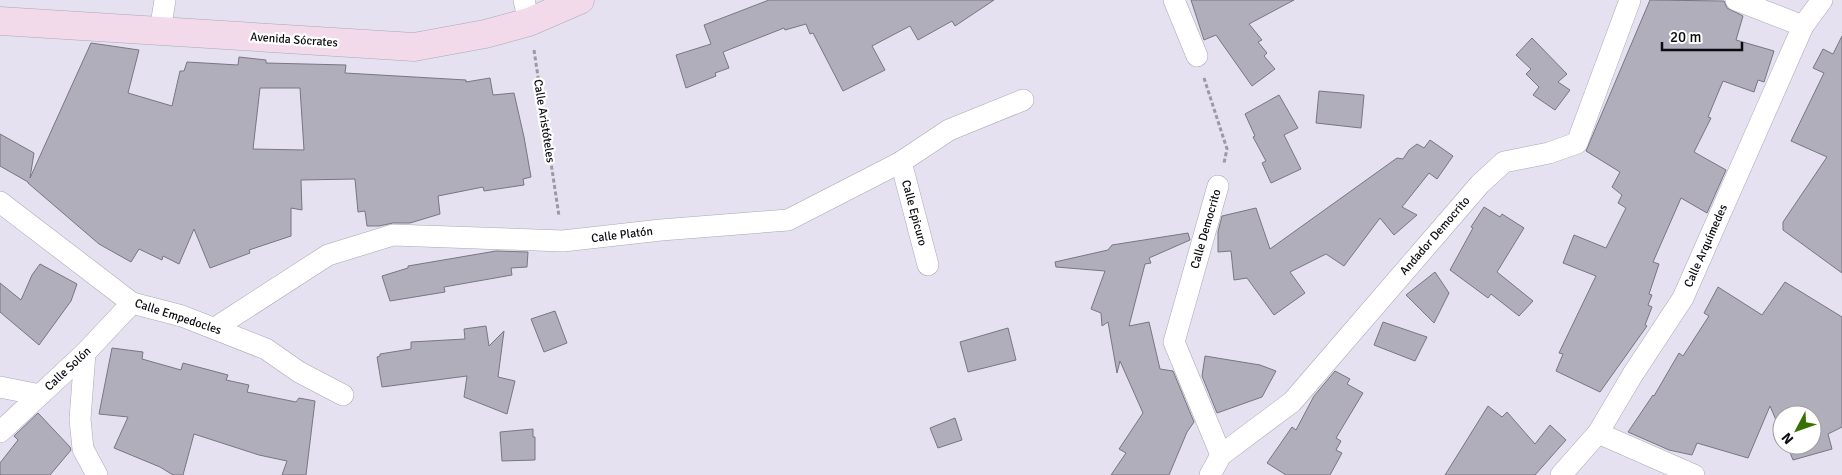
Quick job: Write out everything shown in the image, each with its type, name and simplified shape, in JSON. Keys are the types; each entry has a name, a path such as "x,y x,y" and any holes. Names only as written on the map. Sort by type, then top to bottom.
{"street":[{"path":"160,31 165,0"},
{"name":"Avenida Sócrates","path":"0,20 414,47 484,34 527,11 580,0"},
{"path":"1174,0 1197,56"},
{"name":"Andador Democrito","path":"1210,475 1222,455 1292,402 1480,184 1504,162 1549,154 1578,143 1630,0"},
{"path":"1736,0 1803,26"},
{"name":"Calle Arquímedes","path":"1561,475 1598,433 1633,374 1683,298 1803,26 1822,0"},
{"name":"Calle Platón","path":"215,328 328,255 393,235 563,241 661,230 788,220 901,162 949,130 1023,100"},
{"name":"Calle Epicuro","path":"901,162 928,265"},
{"name":"Calle Democrito","path":"1218,186 1174,342 1222,455"},
{"name":"Calle Empedocles","path":"0,202 132,303 182,316 266,349 299,372 343,395"},
{"name":"Calle Solón","path":"0,432 85,353 132,303"},
{"path":"85,353 80,418 83,449 97,475"},
{"path":"0,387 40,395"},
{"path":"1598,433 1694,475"}],"path":[{"name":"Calle Aristóteles","path":"527,11 563,241"},
{"name":"Calle Democrito","path":"1197,56 1227,149 1218,186"}],"building":[{"path":"769,0 994,0 955,26 952,21 918,40 910,26 872,46 885,70 843,91 813,33 810,34 806,24 785,30 784,28 723,52 729,68 715,73 716,76 686,88 676,55 711,44 704,25"},
{"path":"1191,0 1294,0 1249,24 1262,40 1258,42 1267,53 1264,56 1275,69 1252,86 1216,35 1204,40"},
{"path":"1650,0 1724,1 1727,8 1743,16 1736,40 1774,51 1764,82 1758,80 1754,92 1723,81 1708,117 1711,118 1694,152 1726,170 1707,213 1681,198 1653,262 1659,264 1649,294 1652,295 1648,305 1652,307 1645,325 1647,326 1600,392 1556,371 1563,354 1559,353 1596,276 1563,263 1574,235 1606,248 1626,208 1618,203 1622,195 1612,187 1620,172 1586,151"},
{"path":"1842,36 1842,273 1783,230 1783,222 1827,157 1791,141 1824,73 1813,68 1823,49 1833,54"},
{"path":"1532,38 1567,74 1558,82 1570,90 1555,110 1533,95 1539,87 1526,74 1531,69 1516,55"},
{"path":"91,43 139,50 128,93 172,106 180,71 184,71 187,62 238,65 239,57 266,60 266,63 346,65 345,73 466,80 466,82 490,78 493,95 514,93 531,177 523,179 524,185 484,191 483,187 438,196 440,214 410,223 393,223 379,226 367,226 365,211 358,212 355,179 301,180 302,210 291,208 291,236 249,250 250,253 210,268 194,229 179,264 163,256 162,260 139,249 131,262 99,244 28,182 0,166 0,134 34,153 30,178","holes":["260,88 300,88 304,150 253,149"]},
{"path":"1319,91 1364,95 1361,128 1316,123"},
{"path":"1279,95 1298,128 1284,135 1301,169 1271,183 1262,163 1266,161 1253,137 1255,136 1245,114"},
{"path":"1430,140 1453,156 1437,179 1429,173 1402,207 1417,215 1394,235 1380,218 1344,266 1326,254 1290,272 1305,293 1274,315 1247,278 1234,280 1231,251 1218,252 1218,232 1222,216 1256,208 1270,249 1397,158 1403,159 1409,150 1417,144 1424,148"},
{"path":"1484,207 1500,217 1502,214 1524,228 1497,272 1533,301 1519,316 1491,294 1488,298 1450,270 1473,228 1471,227"},
{"path":"1188,233 1190,240 1149,258 1151,263 1145,264 1129,326 1149,322 1160,369 1173,371 1194,422 1187,432 1169,475 1111,475 1126,453 1119,449 1143,413 1120,361 1117,373 1108,322 1102,326 1101,313 1091,309 1105,271 1056,267 1055,262 1108,250 1112,245"},
{"path":"496,251 528,252 527,267 511,268 512,275 444,287 445,292 390,301 382,276 408,268 408,266"},
{"path":"40,264 77,284 71,301 39,345 0,312 0,283 21,300 32,275"},
{"path":"1435,272 1449,293 1434,323 1406,295"},
{"path":"1785,282 1842,317 1842,427 1828,434 1832,449 1822,452 1822,405 1772,405 1772,411 1770,406 1748,458 1697,443 1692,455 1669,450 1628,432 1654,396 1679,353 1683,356 1709,316 1704,313 1718,287 1762,315"},
{"path":"555,311 567,343 544,352 531,319"},
{"path":"1383,322 1427,337 1415,361 1374,345"},
{"path":"486,326 489,346 504,331 498,377 515,381 507,414 464,397 467,376 382,387 377,357 380,354 411,349 411,342 465,339 464,329"},
{"path":"1008,328 1016,360 968,372 960,342"},
{"path":"112,348 143,352 142,359 181,370 183,363 228,375 226,380 249,385 247,392 296,402 299,398 315,401 306,475 282,475 287,461 259,455 194,434 183,475 173,475 160,467 114,448 128,417 99,414"},
{"path":"1205,356 1260,365 1276,371 1262,397 1217,413 1202,376"},
{"path":"1335,371 1350,379 1347,384 1363,393 1336,438 1341,441 1336,450 1342,453 1330,475 1286,475 1267,463 1292,427 1296,430 1314,396"},
{"path":"1488,406 1502,417 1507,412 1535,444 1550,425 1566,440 1535,475 1445,475"},
{"path":"38,413 71,450 50,475 0,475 0,463 18,440 14,436"},
{"path":"955,418 962,440 938,448 930,428"},
{"path":"533,429 535,460 502,461 500,432"},
{"path":"1791,455 1811,455 1793,460"}]}
